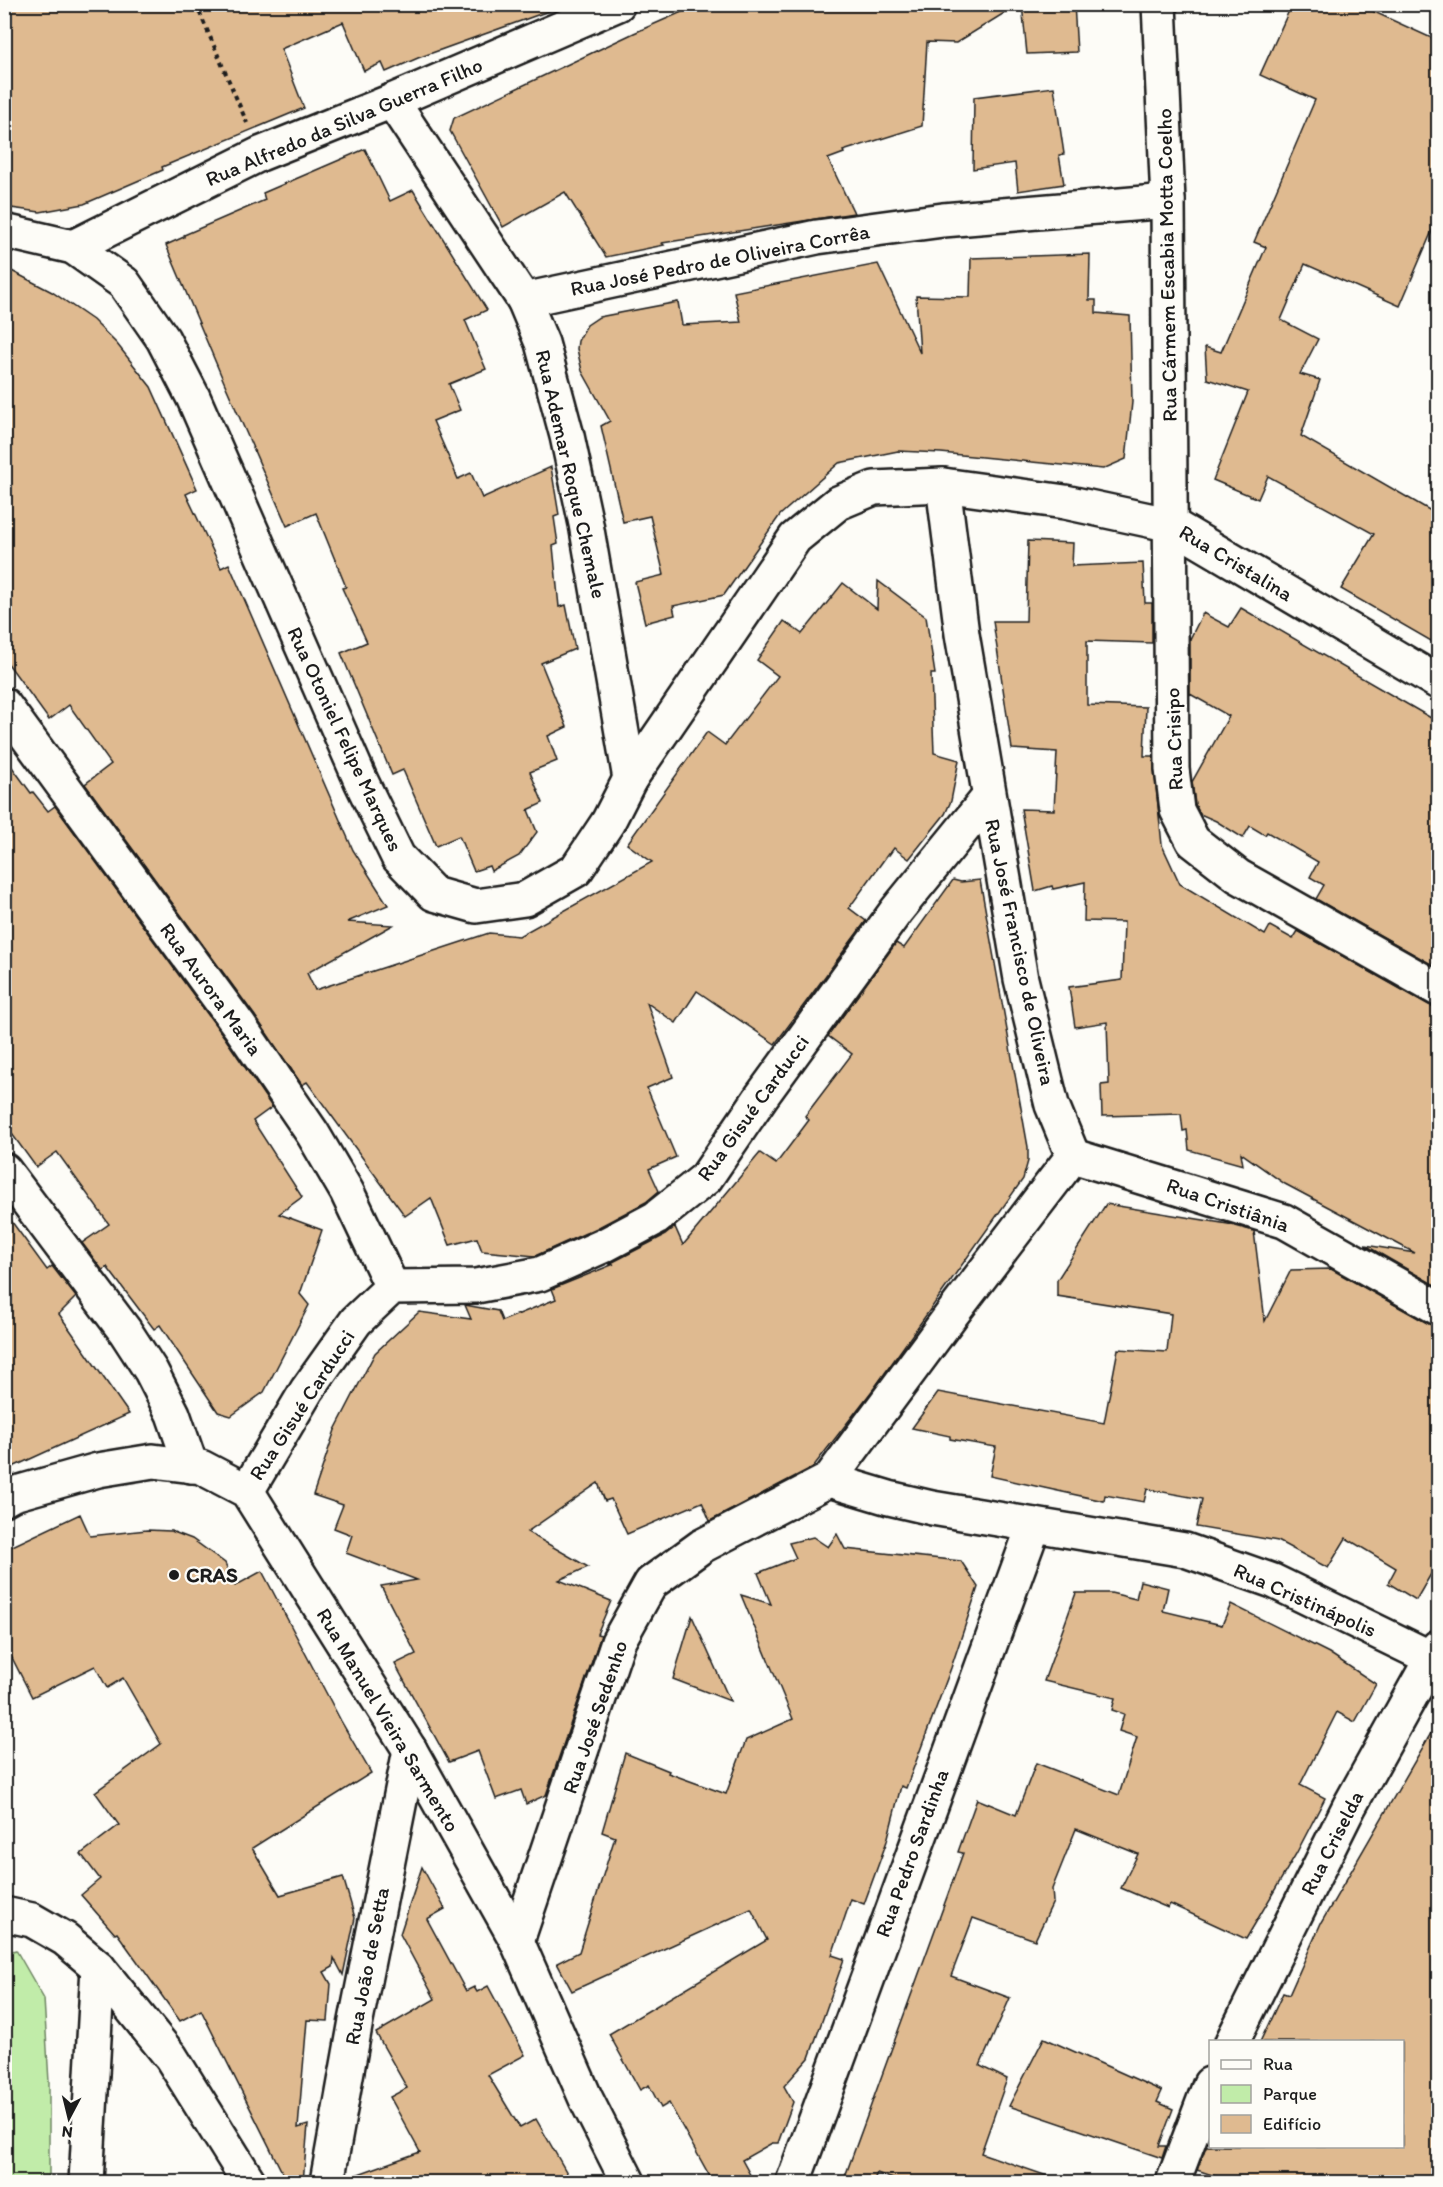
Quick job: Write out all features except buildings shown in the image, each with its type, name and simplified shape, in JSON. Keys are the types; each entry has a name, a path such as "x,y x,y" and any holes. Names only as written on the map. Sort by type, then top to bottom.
{"street":[{"name":"Rua Alfredo da Silva Guerra Filho","path":"73,247 260,154 392,101 618,4"},
{"name":"Rua Cármem Escabia Motta Coelho","path":"1160,4 1168,201 1172,525"},
{"name":"Rua Ademar Roque Chemale","path":"392,101 524,300 542,343 588,535 630,780"},
{"name":"Rua José Pedro de Oliveira Corrêa","path":"524,300 817,237 943,220 1168,201"},
{"path":"4,231 73,247"},
{"name":"Rua Otoniel Felipe Marques","path":"73,247 124,283 163,339 193,397 361,781 398,857 434,894 476,906 525,899 576,870 608,822 630,780 795,538 838,503 874,488 943,485"},
{"name":"Rua Cristalina","path":"943,485 1065,502 1172,525 1438,682"},
{"name":"Rua José Francisco de Oliveira","path":"943,485 962,634 1021,979 1052,1105 1073,1156"},
{"name":"Rua Crisipo","path":"1172,525 1172,769 1177,810 1193,841 1238,876 1438,989"},
{"name":"Rua Aurora Maria","path":"4,705 240,1027 313,1134 347,1192 392,1287"},
{"name":"Rua Gisué Carducci","path":"247,1491 307,1390 356,1321 392,1287 476,1286 540,1274 605,1245 656,1218 706,1178 897,910 989,798"},
{"path":"1034,1525 932,1508 888,1498 829,1480 1073,1156"},
{"name":"Rua Cristiânia","path":"1073,1156 1284,1221 1438,1308"},
{"path":"4,1170 132,1341 151,1371 173,1414 191,1466"},
{"path":"4,1499 13,1494 98,1470 153,1461 201,1467 247,1491"},
{"name":"Rua José Sedenho","path":"517,1941 618,1642 651,1583 702,1546 829,1480"},
{"name":"Rua Manuel Vieira Sarmento","path":"247,1491 410,1750 517,1941 586,2099 628,2182"},
{"name":"Rua Cristinápolis","path":"1034,1525 1185,1550 1273,1581 1435,1653"},
{"name":"Rua Pedro Sardinha","path":"793,2182 1034,1525"},
{"name":"Rua Criselda","path":"1233,2040 1349,1807 1435,1653"},
{"name":"Rua João de Setta","path":"327,2182 355,2026 410,1750"},
{"path":"4,1914 32,1920 49,1929 65,1939 98,1967 171,2057 249,2182"},
{"path":"86,2182 98,1967"},
{"path":"1173,2182 1209,2087"}],"path":[{"path":"196,4 260,154"}],"green space":[{"path":"16,1950 44,1999 49,2082 49,2182 5,2182 5,1953"}],"place":[{"name":"CRAS","path":"174,1575"}]}
